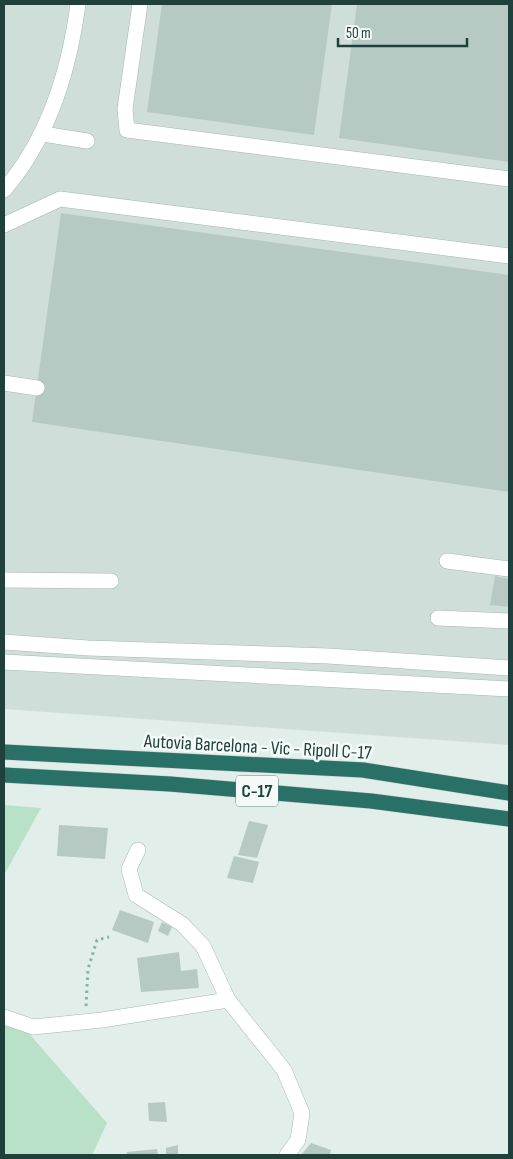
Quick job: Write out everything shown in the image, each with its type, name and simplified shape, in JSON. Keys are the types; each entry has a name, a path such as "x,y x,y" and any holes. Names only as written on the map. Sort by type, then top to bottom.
{"highway":[{"name":"Autovia Barcelona - Vic - Ripoll C-17","path":"4,752 364,770 509,793"},
{"name":"C-17","path":"4,775 170,784 333,798 509,818"}],"street":[{"path":"4,190 26,164 43,134 65,70 78,4"},
{"path":"140,4 125,109 127,130 509,179"},
{"path":"43,134 87,141"},
{"path":"4,225 60,199 509,256"},
{"path":"4,383 37,388"},
{"path":"448,561 509,569"},
{"path":"4,580 112,581"},
{"path":"438,618 509,621"},
{"path":"4,642 88,648 328,656 509,668"},
{"path":"4,662 509,689"},
{"path":"138,850 129,869 136,895 182,924 203,946 228,1000 284,1070 302,1113 298,1140 288,1155"},
{"path":"4,1017 33,1027 90,1021 228,1000"}],"path":[{"path":"90,1021 85,1001 88,969 97,940 109,937"}],"shaded area":[{"path":"4,4 509,4 509,745 4,709"}],"green space":[{"path":"4,805 41,808 4,875"},
{"path":"4,1019 25,1029 107,1123 92,1155 4,1155"}],"building":[{"path":"162,4 332,4 314,135 147,112"},
{"path":"357,4 509,4 509,162 339,138"},
{"path":"61,213 509,275 509,492 32,422"},
{"path":"495,576 509,579 509,607 490,605"},
{"path":"249,821 268,825 257,858 238,855"},
{"path":"59,825 108,828 105,859 57,856"},
{"path":"234,856 259,862 253,883 227,878"},
{"path":"120,910 154,922 148,943 112,930"},
{"path":"162,922 172,927 168,936 158,931"},
{"path":"179,952 181,971 197,969 199,988 141,992 137,958"},
{"path":"165,1102 167,1122 149,1121 148,1103"},
{"path":"311,1143 331,1150 330,1155 301,1155"},
{"path":"178,1145 178,1155 166,1155 166,1148"},
{"path":"157,1149 158,1155 126,1155 127,1152"}]}
